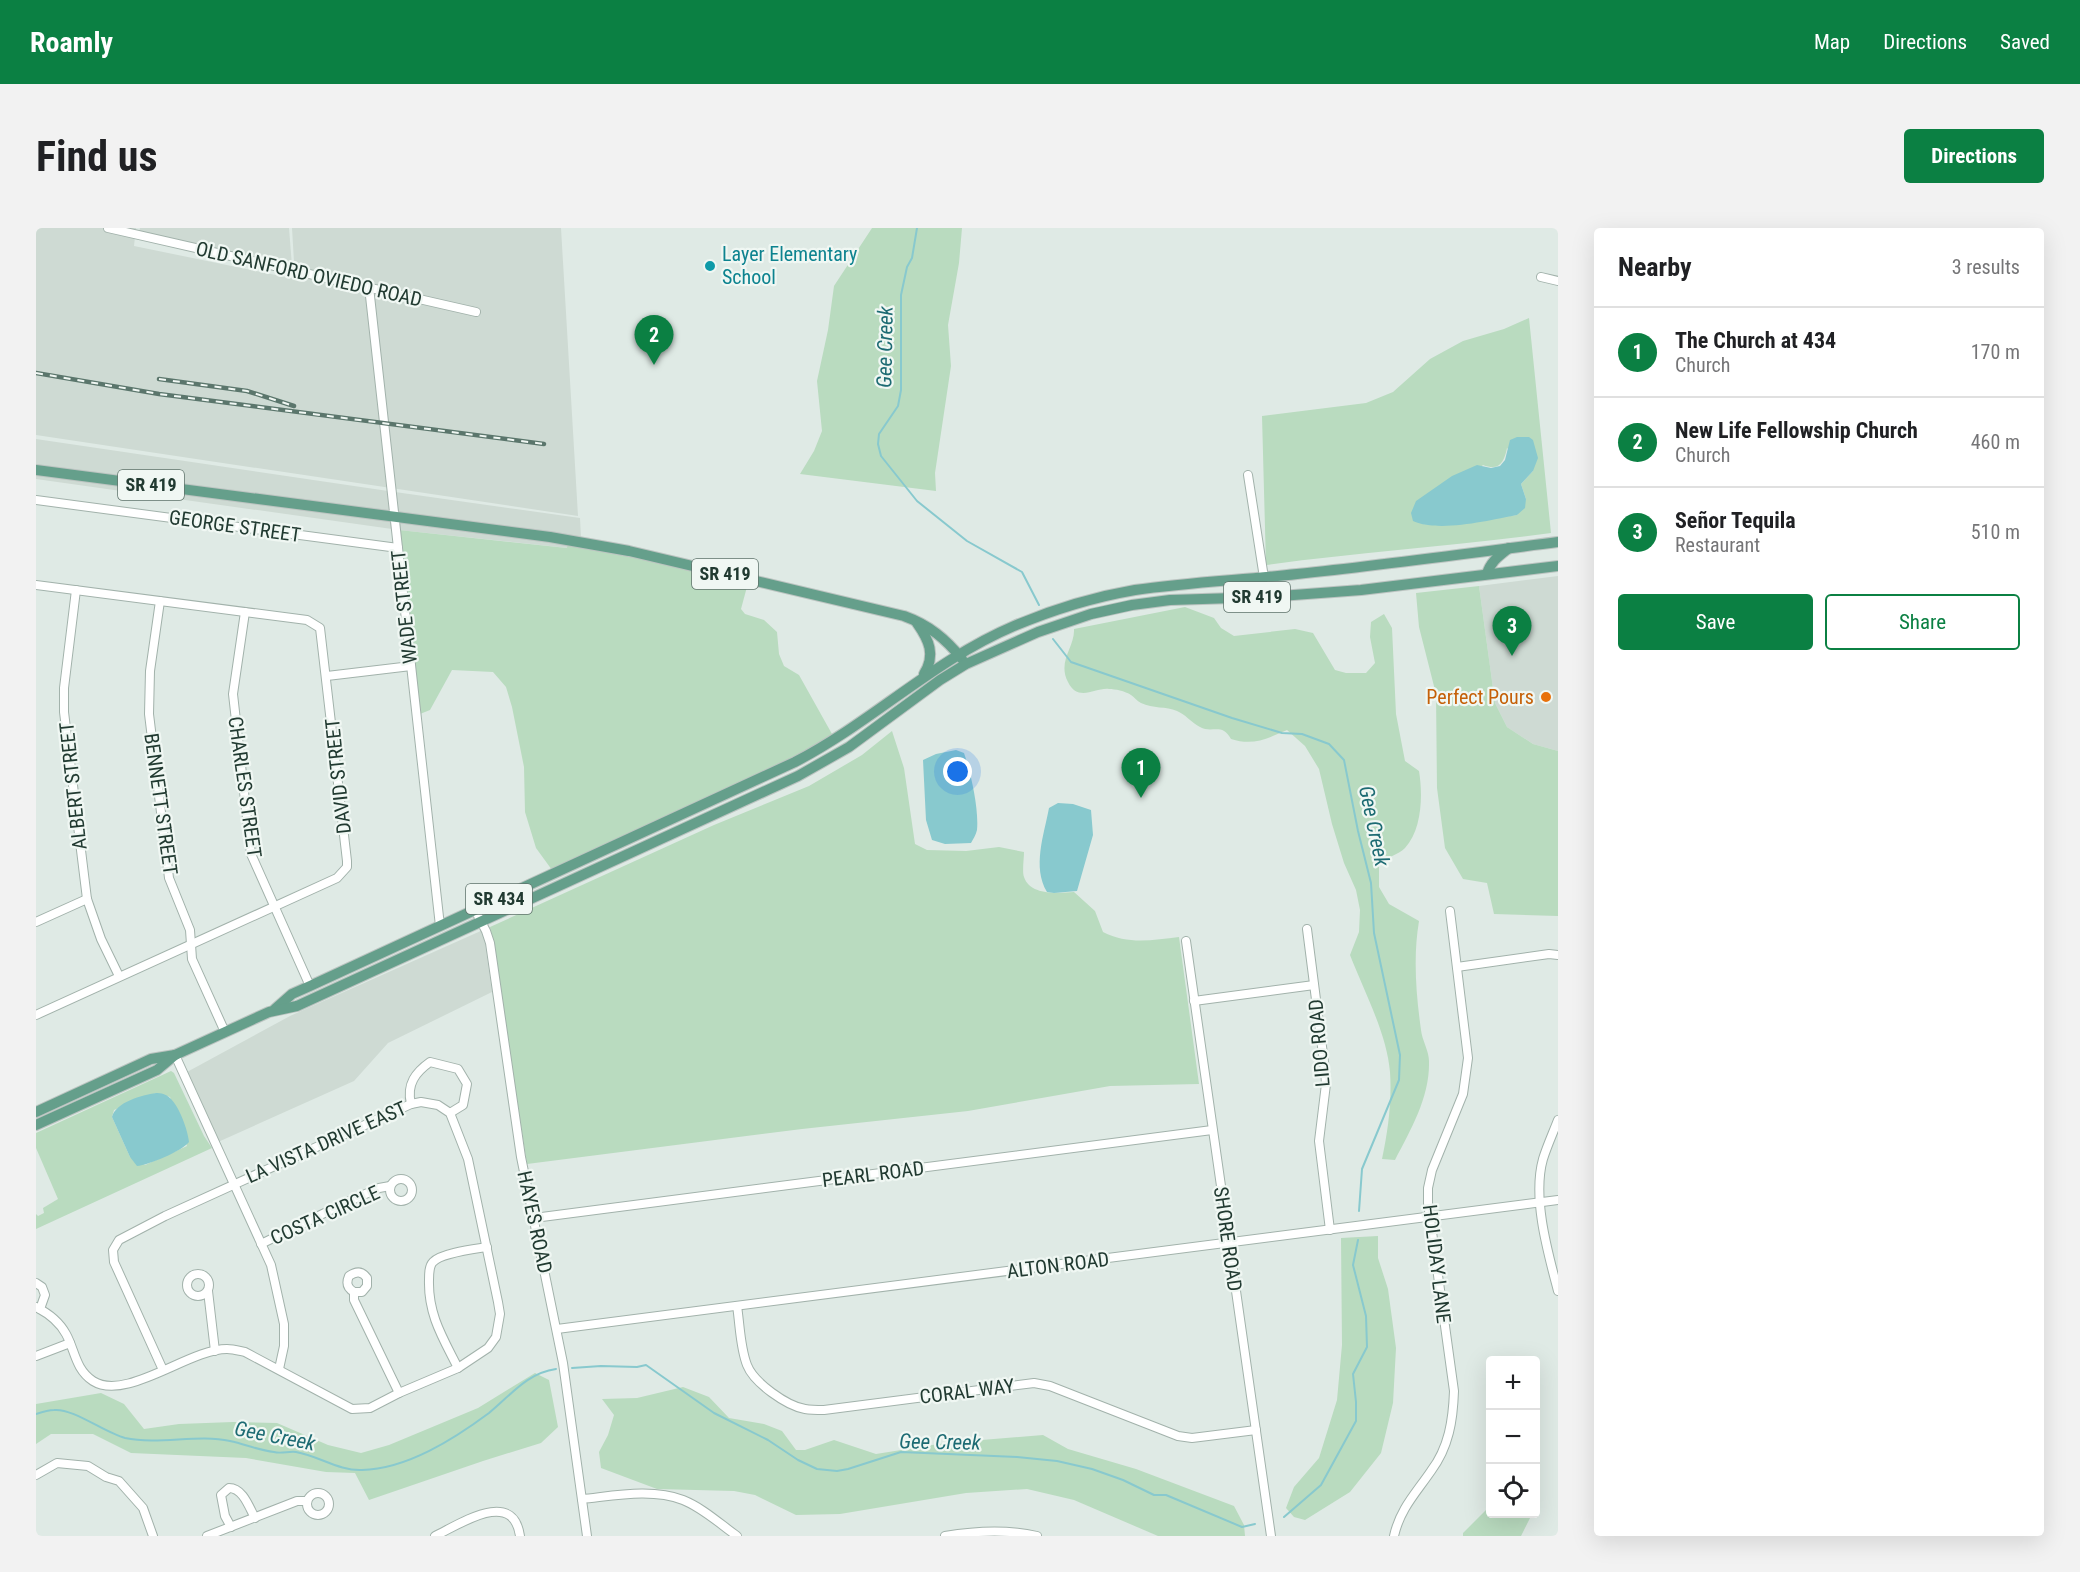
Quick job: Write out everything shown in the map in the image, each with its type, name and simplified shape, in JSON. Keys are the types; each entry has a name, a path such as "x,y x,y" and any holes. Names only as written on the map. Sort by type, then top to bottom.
{"main road":[{"name":"SR 419","path":"36,470 550,537 629,551 915,620 936,632 966,664 1038,632 1114,609 1170,600 1267,597 1361,590 1558,566"},
{"name":"SR 419","path":"958,655 979,642 1016,625 1089,600 1152,588 1264,578 1558,542"},
{"path":"1487,574 1489,566 1509,548"},
{"path":"915,620 930,645 930,661 923,676"},
{"name":"SR 434","path":"36,1125 156,1070 175,1055 275,1009 292,994 819,749 857,726 923,676 958,655"},
{"name":"SR 434","path":"275,1009 297,1006 798,776 873,731 940,680 966,664"},
{"path":"716,814 726,802 730,792"},
{"name":"SR 434","path":"36,1112 151,1059 175,1055"}],"street":[{"name":"OLD SANFORD OVIEDO ROAD","path":"108,228 476,312"},
{"path":"1541,277 1558,281"},
{"name":"WADE STREET","path":"369,287 440,926"},
{"path":"1248,475 1267,597"},
{"name":"GEORGE STREET","path":"36,500 398,548"},
{"name":"DAVID STREET","path":"36,585 307,620 315,624 322,633 346,867 337,878 36,1015"},
{"name":"ALBERT STREET","path":"76,590 65,678 64,712 87,899 101,939 119,976"},
{"name":"BENNETT STREET","path":"160,601 150,671 149,714 169,878 190,930 192,959 225,1032"},
{"name":"CHARLES STREET","path":"245,612 234,684 234,706 251,854 310,986"},
{"path":"327,676 411,666"},
{"path":"36,922 87,899"},
{"name":"HAYES ROAD","path":"475,910 482,921 489,944 521,1157 557,1329 587,1536"},
{"name":"HOLIDAY LANE","path":"1394,1536 1404,1507 1432,1470 1443,1451 1450,1432 1453,1414 1454,1391 1428,1188 1432,1170 1463,1094 1467,1076 1467,1038 1450,911"},
{"name":"LIDO ROAD","path":"1307,929 1325,1070 1326,1084 1319,1141 1330,1230"},
{"name":"SHORE ROAD","path":"1186,941 1271,1536"},
{"path":"1457,967 1549,954 1558,955"},
{"path":"1194,1001 1314,985"},
{"path":"175,1055 271,1265 284,1324 284,1346 279,1369"},
{"path":"36,1283 42,1287 45,1295 38,1308 49,1313 60,1325 81,1370 93,1381 101,1384 120,1386 128,1384 215,1351 227,1349 245,1352 352,1410 370,1408 458,1368 488,1348 496,1337 499,1308 468,1159 450,1113 463,1105 467,1084 458,1069 442,1063 430,1062 416,1072 409,1091 411,1104"},
{"name":"LA VISTA DRIVE EAST","path":"163,1370 114,1262 113,1250 119,1240 233,1184 411,1104 420,1102 438,1105 450,1113"},
{"path":"1558,1120 1543,1159 1540,1174 1540,1202 1546,1243 1558,1291"},
{"name":"PEARL ROAD","path":"534,1218 1212,1130"},
{"name":"COSTA CIRCLE","path":"261,1244 345,1203 379,1188 390,1186"},
{"name":"ALTON ROAD","path":"557,1329 1558,1200"},
{"path":"458,1368 432,1315 428,1298 430,1270 433,1262 441,1256 487,1247"},
{"path":"208,1291 215,1351"},
{"path":"354,1292 354,1300 399,1393"},
{"name":"CORAL WAY","path":"737,1306 743,1352 753,1376 782,1398 806,1410 824,1410 1034,1383 1050,1386 1178,1436 1192,1438 1256,1430"},
{"path":"36,1356 70,1343"},
{"path":"36,1475 57,1462 88,1466 106,1477 119,1481 143,1508 153,1536"},
{"path":"231,1527 225,1516 221,1495 229,1488 241,1492 255,1518"},
{"path":"582,1499 649,1494 682,1500 699,1508 737,1536"},
{"path":"207,1536 297,1502 308,1501"},
{"path":"435,1536 488,1512 499,1510 516,1520 520,1536"},
{"path":"945,1536 970,1532 1037,1536"}],"shaded area":[{"path":"36,228 136,228 134,246 295,279 292,228 561,228 578,516 36,435"},
{"path":"140,228 289,228 292,266 139,231"},
{"path":"36,439 388,491 390,512 36,466"},
{"path":"36,475 391,521 392,529 36,479"},
{"path":"395,492 580,518 581,538 398,513"},
{"path":"399,522 568,544 568,548 399,530"},
{"path":"1558,576 1558,751 1533,744 1507,727 1495,703 1479,586"},
{"path":"483,930 492,992 388,1043 354,1081 218,1142 187,1072 290,1016"}],"green space":[{"path":"872,228 962,228 959,263 948,325 951,366 935,473 936,491 800,474 814,451 822,431 817,381 828,330 834,286"},
{"path":"1529,318 1551,533 1266,565 1262,416 1366,403 1393,392 1430,359 1463,341 1504,329","holes":["1507,448 1533,471 1521,484 1526,499 1517,515 1448,525 1421,524 1483,465 1493,467 1500,464"]},
{"path":"399,530 567,548 568,544 629,555 748,583 741,609 745,614 764,620 777,632 779,654 784,666 799,675 832,734 802,754 552,870 536,848 525,812 524,767 506,687 493,672 452,670 430,710 420,714"},
{"path":"1479,586 1495,703 1507,727 1533,744 1558,751 1558,916 1494,914 1487,883 1463,879 1445,848 1437,788 1436,694 1419,627 1416,593"},
{"path":"1185,607 1214,618 1221,628 1234,636 1295,629 1313,633 1335,670 1346,673 1366,673 1375,663 1370,637 1371,622 1384,614 1392,628 1396,714 1405,761 1419,771 1421,801 1418,822 1411,841 1396,854 1379,862 1379,887 1389,904 1419,921 1416,948 1417,989 1422,1034 1429,1061 1423,1100 1395,1160 1382,1159 1390,1105 1388,1058 1380,1028 1350,955 1359,932 1360,910 1356,890 1344,863 1332,824 1319,769 1305,746 1287,730 1253,742 1231,739 1224,731 1204,729 1177,711 1146,705 1123,691 1104,689 1082,693 1077,692 1068,682 1064,667 1074,629"},
{"path":"892,731 904,768 915,844 927,850 966,851 999,847 1024,852 1023,874 1027,883 1032,888 1046,892 1074,892 1095,911 1103,932 1131,940 1179,937 1199,1084 1110,1086 968,1111 802,1129 527,1164 490,927 714,825 809,786 862,755"},
{"path":"171,1071 212,1148 36,1229 36,1214 38,1216 44,1213 43,1208 58,1199 36,1148 36,1133","holes":["156,1093 170,1097 187,1146 145,1165 130,1157 112,1117 114,1110"]},
{"path":"1378,1236 1378,1258 1388,1289 1396,1348 1393,1403 1381,1453 1350,1492 1305,1520 1294,1517 1286,1508 1294,1487 1319,1458 1337,1400 1342,1345 1341,1238"},
{"path":"535,1373 549,1380 558,1427 541,1443 369,1500 355,1473 326,1472 246,1458 131,1453 93,1434 51,1434 36,1444 36,1404 101,1393 124,1404 144,1429 179,1424 277,1423 328,1445 361,1453 389,1445 478,1408"},
{"path":"683,1387 709,1397 729,1418 764,1424 782,1431 796,1450 805,1450 834,1440 876,1454 945,1443 1043,1435 1068,1449 1136,1469 1234,1506 1244,1525 1245,1536 1158,1536 1074,1500 1027,1489 966,1493 840,1514 796,1515 755,1495 734,1491 657,1489 601,1468 599,1452 608,1435 614,1415 602,1399 637,1398"},
{"path":"1486,1510 1486,1518 1530,1518 1521,1536 1463,1536 1463,1533"}],"water":[{"path":"1517,437 1529,437 1533,440 1538,458 1533,471 1521,484 1526,499 1525,508 1517,515 1450,526 1436,526 1413,521 1411,513 1416,501 1452,476 1477,465 1491,468 1500,466 1505,460 1510,440"},
{"path":"956,750 964,753 969,771 976,802 977,830 971,843 945,844 932,840 926,820 923,760 936,754"},
{"path":"1058,803 1073,804 1091,810 1093,835 1077,891 1054,893 1047,892 1043,882 1040,872 1040,851 1049,808"},
{"path":"156,1093 168,1097 177,1107 189,1142 165,1157 137,1166 130,1157 112,1117 124,1103"}],"waterway":[{"name":"Gee Creek","path":"917,228 912,258 907,267 901,295 901,390 898,406 879,434 878,444 881,456 917,501 967,541 1022,572 1039,605"},
{"name":"Gee Creek","path":"1053,639 1071,662 1232,718 1282,733 1302,734 1329,744 1344,760 1371,883 1374,933 1400,1055 1399,1080 1362,1169 1359,1211"},
{"name":"Gee Creek","path":"1284,1517 1321,1485 1356,1421 1353,1374 1367,1347 1366,1316 1353,1265 1358,1240"},
{"name":"Gee Creek","path":"572,1368 646,1365 714,1413 768,1440 798,1460 817,1469 837,1471 848,1469 901,1452 1057,1461 1092,1469 1123,1480 1154,1495 1166,1495 1242,1527 1255,1524"},
{"name":"Gee Creek","path":"36,1414 50,1410 62,1410 125,1438 138,1440 218,1439 277,1453 296,1452 337,1466 362,1470 396,1464 429,1451 489,1413 528,1380 556,1369"}],"railway":[{"path":"36,373 159,394 544,444"},
{"path":"159,379 247,391 294,406"}],"place":[{"name":"Layer Elementary School","path":"710,266"},
{"name":"New Life Fellowship Church","path":"654,365"},
{"name":"Señor Tequila","path":"1512,656"},
{"name":"Perfect Pours","path":"1546,697"},
{"name":"The Church at 434","path":"1141,798"}]}
